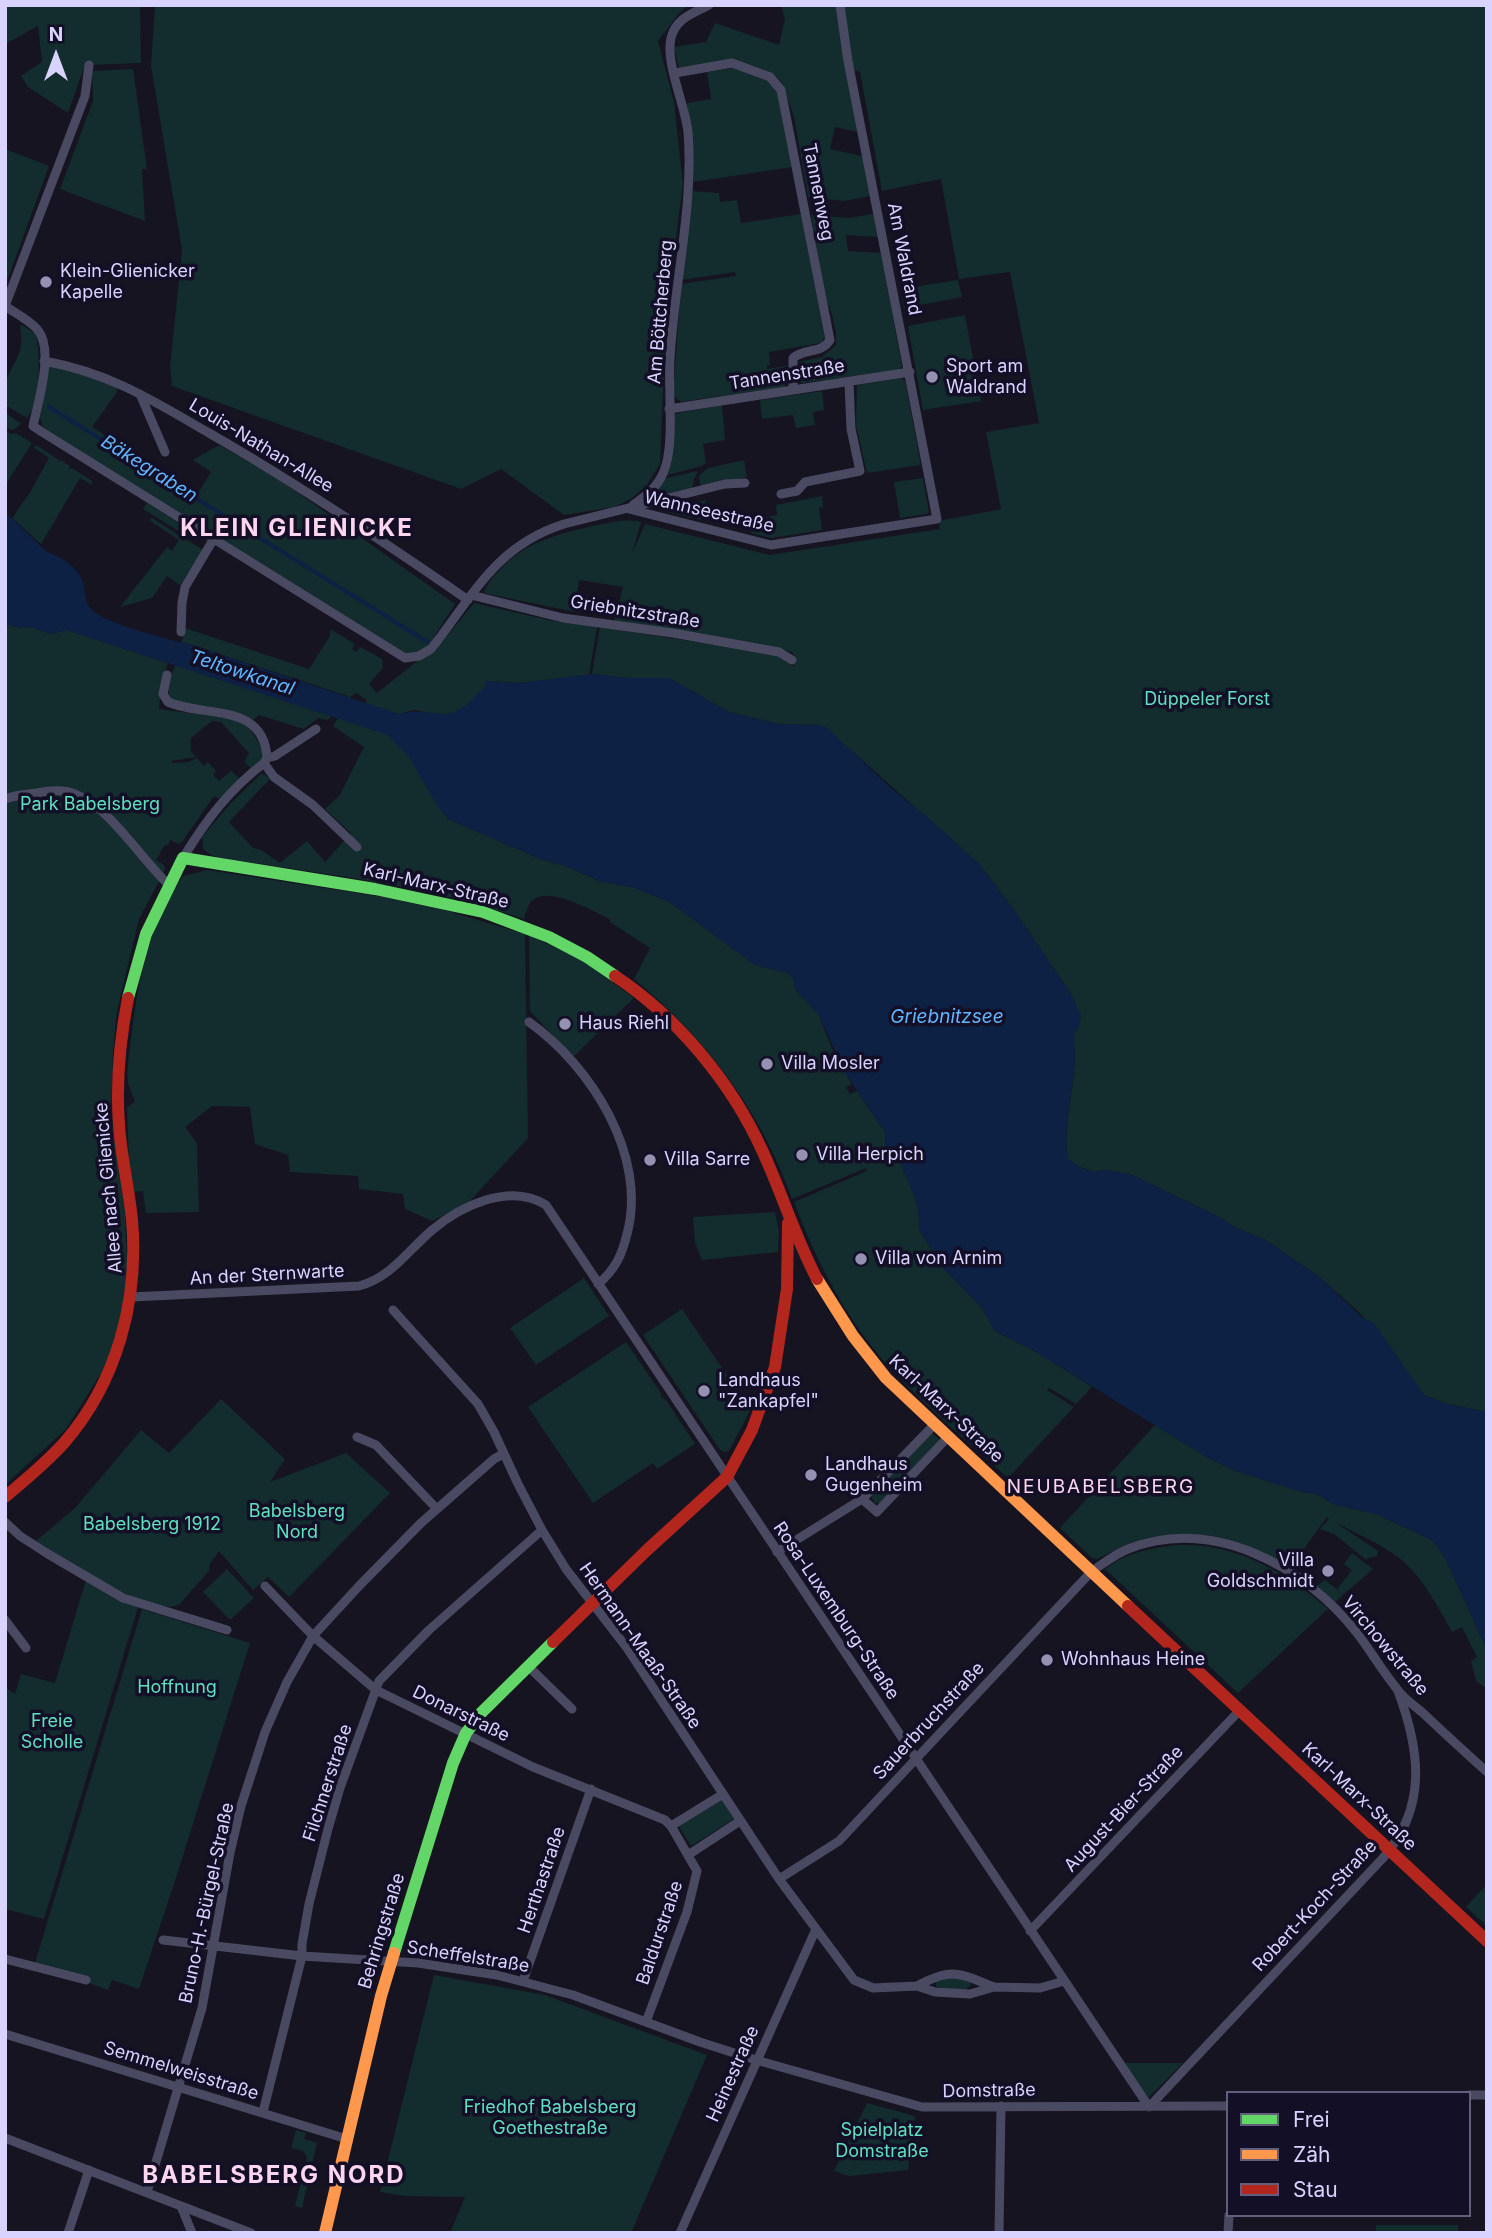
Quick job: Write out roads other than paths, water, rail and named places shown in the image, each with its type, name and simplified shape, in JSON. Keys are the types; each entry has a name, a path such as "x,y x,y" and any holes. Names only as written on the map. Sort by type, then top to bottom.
{"street":[{"name":"Am Böttcherberg","path":"628,508 652,490 664,471 668,450 673,314 690,182 685,111 670,50 676,27 686,16 709,5"},
{"name":"Am Waldrand","path":"840,5 848,61 937,520"},
{"name":"Tannenweg","path":"675,73 732,63 770,77 781,90 830,340 822,348 798,353 793,358 793,390"},
{"path":"89,65 85,96 5,306 37,329 44,343 44,361 33,426 213,540 185,587 181,632"},
{"name":"Louis-Nathan-Allee","path":"44,361 101,375 140,394 353,521 469,597"},
{"name":"Tannenstraße","path":"669,409 910,372"},
{"name":"Wannseestraße","path":"781,494 797,491 805,482 860,471 851,429 849,382"},
{"path":"140,394 165,452"},
{"path":"628,508 725,484 745,483"},
{"name":"Wannseestraße","path":"213,540 405,659 419,656 431,649 495,565 526,540 556,527 628,508 771,545 937,520"},
{"name":"Griebnitzstraße","path":"469,597 564,618 779,652 792,660"},
{"path":"167,675 163,694 168,702 193,710 241,717 256,727 262,739 266,760 275,777 313,805 357,847"},
{"name":"Allee nach Glienicke","path":"5,1497 53,1454 71,1434 88,1408 115,1357 132,1297 132,1220 118,1110 121,1027 131,975 143,938 168,884 221,801 266,760 316,729"},
{"path":"5,799 50,791 82,796 117,825 150,867 168,884"},
{"name":"Karl-Marx-Straße","path":"183,858 380,890 469,908 527,927 592,959 633,988 676,1026 698,1049 722,1081 761,1147 788,1216 824,1290 858,1345 891,1384 1487,1941"},
{"path":"529,1022 544,1032 571,1059 595,1093 618,1139 626,1164 632,1194 629,1230 612,1273 598,1284"},
{"name":"Rosa-Luxemburg-Straße","path":"463,1211 506,1196 519,1195 546,1205 1149,2107"},
{"name":"An der Sternwarte","path":"132,1297 359,1286 381,1278 433,1229 463,1211"},
{"name":"Behringstraße","path":"325,2233 380,1996 453,1763 467,1733 481,1713 727,1477 752,1430 775,1367 787,1289 788,1216"},
{"name":"Hermann-Maaß-Straße","path":"393,1310 478,1404 542,1530 592,1604 627,1648 779,1879 854,1980 873,1988 917,1986 934,1992 970,1994 995,1987 1040,1988 1063,1980"},
{"path":"777,1552 862,1499 935,1424"},
{"path":"862,1499 877,1512 949,1436"},
{"path":"357,1437 376,1445 436,1508"},
{"name":"Bruno-H.-Bürgel-Straße","path":"147,2192 202,2007 241,1806 265,1732 287,1682 313,1636 389,1554 436,1508 503,1454"},
{"path":"5,1522 20,1536 122,1598 227,1630"},
{"name":"Filchnerstraße","path":"263,2112 302,1956 309,1904 328,1829 379,1681 429,1630 542,1530"},
{"name":"Virchowstraße","path":"1092,1571 1129,1549 1188,1539 1212,1541 1259,1555 1291,1573 1333,1606 1357,1632 1398,1691 1487,1772"},
{"name":"Sauerbruchstraße","path":"779,1879 839,1841 1092,1571"},
{"name":"Donarstraße","path":"265,1586 313,1636 376,1690 533,1767 665,1820 671,1826"},
{"path":"5,1620 26,1648"},
{"path":"529,1667 572,1709"},
{"name":"Robert-Koch-Straße","path":"1149,2107 1390,1850 1406,1825 1416,1773 1416,1751 1398,1691"},
{"name":"August-Bier-Straße","path":"1030,1931 1240,1710"},
{"name":"Herthastraße","path":"523,1981 591,1789"},
{"path":"723,1794 671,1826 688,1855 740,1822"},
{"name":"Baldurstraße","path":"646,2022 687,1912 697,1871 688,1855"},
{"name":"Heinestraße","path":"680,2233 816,1929"},
{"name":"Scheffelstraße","path":"163,1940 302,1956 391,1961 471,1970 573,1995 756,2060"},
{"path":"5,1959 86,1980"},
{"name":"Hermann-Maaß-Straße","path":"917,1986 938,1974 962,1974 995,1987"},
{"name":"Semmelweisstraße","path":"5,2034 347,2138"},
{"name":"Domstraße","path":"756,2060 922,2107 1226,2106"},
{"path":"999,2233 1001,2106"},
{"path":"5,2138 251,2233"},
{"path":"68,2233 89,2170"},
{"path":"181,2206 192,2233"}],"water":[{"name":"Bäkegraben","path":"48,404 104,439 109,436 114,440 114,445 168,479 173,476 181,481 183,488 430,641 427,644 47,408"},
{"name":"Griebnitzsee","path":"5,512 47,552 74,568 81,578 89,606 98,615 135,630 189,644 399,714 458,711 483,689 486,681 519,683 593,674 627,678 669,678 729,712 778,724 817,725 827,728 979,864 1071,994 1081,1015 1079,1027 1073,1036 1074,1067 1066,1144 1068,1159 1094,1172 1107,1170 1132,1175 1236,1228 1264,1239 1318,1276 1364,1319 1374,1323 1424,1395 1447,1404 1487,1412 1487,1650 1445,1557 1432,1540 1374,1513 1335,1505 1317,1494 1302,1492 1236,1471 1208,1458 1038,1353 995,1331 982,1308 943,1268 920,1231 918,1208 898,1157 885,1147 885,1132 844,1071 819,1015 795,989 794,980 788,973 755,965 670,902 635,888 599,881 448,819 409,757 388,735 67,630 51,634 32,627 21,628 5,624"}],"place":[{"name":"Klein-Glienicker Kapelle","path":"46,282"},
{"name":"Sport am Waldrand","path":"932,377"},
{"name":"Haus Riehl","path":"565,1024"},
{"name":"Villa Mosler","path":"767,1064"},
{"name":"Villa Herpich","path":"802,1155"},
{"name":"Villa Sarre","path":"650,1160"},
{"name":"Villa von Arnim","path":"861,1259"},
{"name":"Landhaus \"Zankapfel\"","path":"704,1391"},
{"name":"Landhaus Gugenheim","path":"811,1475"},
{"name":"Villa Goldschmidt","path":"1328,1571"},
{"name":"Wohnhaus Heine","path":"1047,1660"}],"district":[{"name":"KLEIN GLIENICKE","path":"297,529"},
{"name":"NEUBABELSBERG","path":"1101,1487"},
{"name":"BABELSBERG NORD","path":"274,2176"}],"water label":[{"name":"Teltowkanal","path":"242,673"}],"park label":[{"name":"Düppeler Forst","path":"1207,700"},
{"name":"Park Babelsberg","path":"90,805"},
{"name":"Babelsberg Nord","path":"297,1522"},
{"name":"Babelsberg 1912","path":"152,1525"},
{"name":"Hoffnung","path":"177,1688"},
{"name":"Freie Scholle","path":"52,1732"},
{"name":"Friedhof Babelsberg Goethestraße","path":"550,2118"},
{"name":"Spielplatz Domstraße","path":"882,2141"}]}
